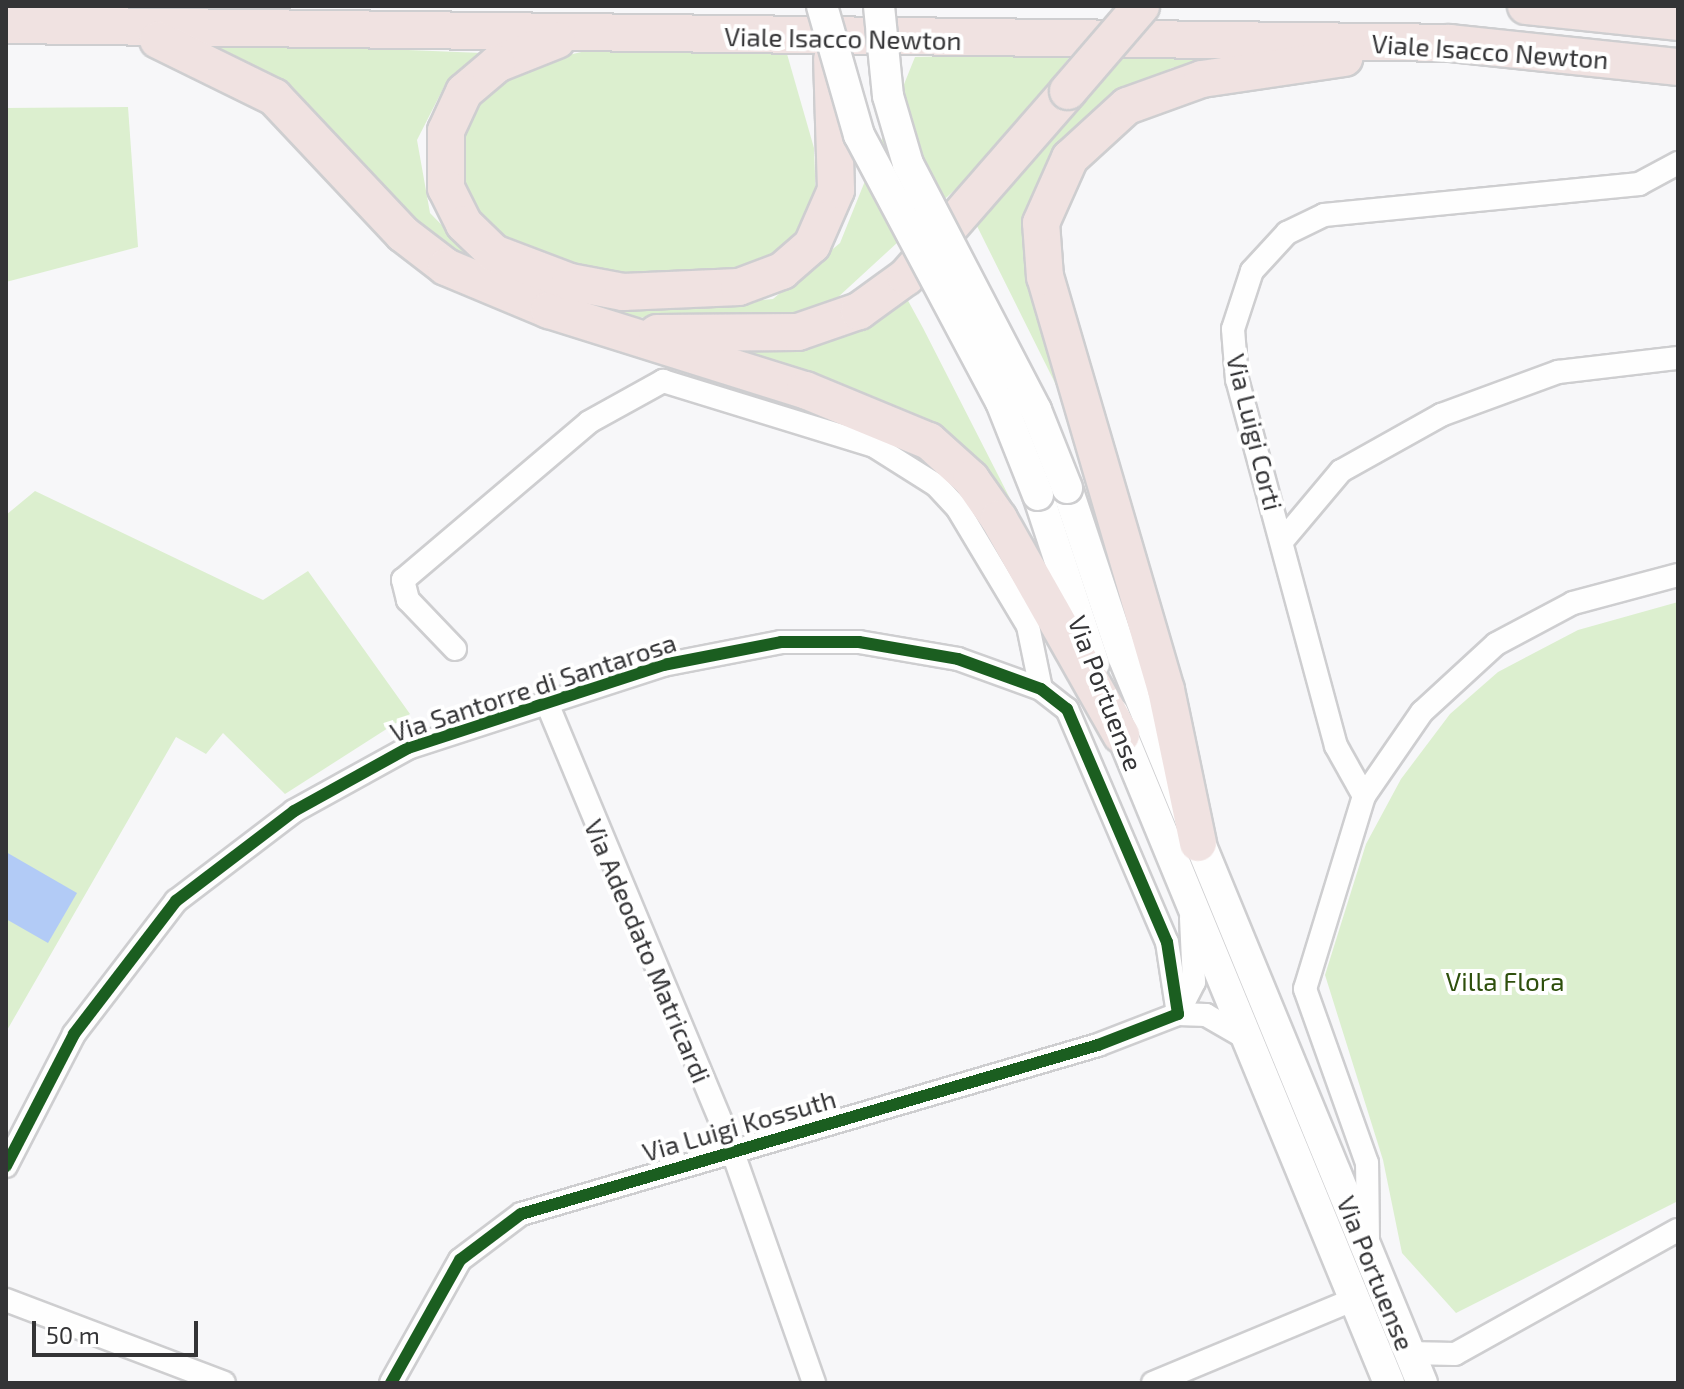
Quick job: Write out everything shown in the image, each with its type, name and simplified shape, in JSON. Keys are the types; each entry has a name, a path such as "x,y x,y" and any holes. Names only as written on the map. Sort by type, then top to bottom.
{"highway":[{"path":"631,334 788,332 847,318 906,277 1141,6"},
{"name":"Viale Isacco Newton","path":"1526,6 1678,22"},
{"name":"Viale Isacco Newton","path":"6,25 121,30 1450,43 1678,67"},
{"path":"121,30 203,56 274,97 403,234 446,267 910,430 947,455 1010,536 1121,735"},
{"path":"574,33 497,64 458,102 443,164 464,224 494,253 570,282 678,295 758,282 802,256 829,215 838,168 832,57"},
{"path":"1198,843 1174,718 1042,265 1044,209 1083,142 1112,115 1162,91 1450,43"}],"main road":[{"name":"Via Portuense","path":"822,6 832,57 875,169 1001,402 1038,495 1121,735 1389,1383"},
{"name":"Via Portuense","path":"879,6 888,96 908,164 1036,410 1067,488 1109,620 1422,1383"}],"street":[{"name":"Via Luigi Corti","path":"1364,796 1336,746 1233,352 1239,299 1269,249 1333,213 1639,184 1678,163"},
{"path":"1283,540 1341,471 1441,415 1558,372 1678,358"},
{"path":"455,649 408,600 403,580 589,422 663,381 874,446 936,485 958,509 1028,626 1041,689"},
{"path":"1368,1250 1367,1163 1305,989 1364,796 1422,712 1496,644 1573,603 1678,575"},
{"name":"Via Santorre di Santarosa","path":"6,1166 96,1002 166,912 211,870 372,765 546,701 694,657 809,641 930,652 1041,689 1078,725 1167,942 1178,1014"},
{"name":"Via Adeodato Matricardi","path":"546,701 731,1150 814,1383"},
{"path":"1189,905 1194,982 1178,1014 1206,1015 1246,1038"},
{"name":"Via Luigi Kossuth","path":"391,1383 460,1260 495,1229 535,1208 1098,1045 1178,1014"},
{"path":"1409,1353 1455,1354 1678,1230"},
{"path":"1153,1383 1355,1299"},
{"path":"6,1300 224,1383"}],"green space":[{"path":"208,42 482,53 447,81 417,140 430,213 480,264 678,308 773,299 840,243 915,57 1073,53 984,163 824,310 682,323 595,311 427,245 284,86"},
{"path":"607,46 787,54 814,148 816,202 792,249 755,268 678,284 582,275 509,242 457,198 449,142 476,91 526,65"},
{"path":"1269,50 1171,68 1067,143 1022,239 1058,389 975,222 1125,56"},
{"path":"128,107 138,247 6,282 6,108"},
{"path":"906,297 1022,522 989,486 700,346"},
{"path":"35,491 263,600 308,571 410,714 285,794 223,733 206,754 176,737 6,1032 6,515"},
{"name":"Villa Flora","path":"1678,602 1678,1201 1456,1313 1402,1253 1383,1160 1325,975 1366,844 1401,779 1450,714 1498,672 1578,630"}],"water":[{"path":"6,852 77,893 48,943 6,919"}],"cycle path":[{"path":"6,1166 74,1034 176,901 294,811 408,748 663,665 781,642 859,642 958,659 1041,689 1067,709 1167,942 1178,1014 1098,1045 521,1214 460,1260 391,1383"}]}
